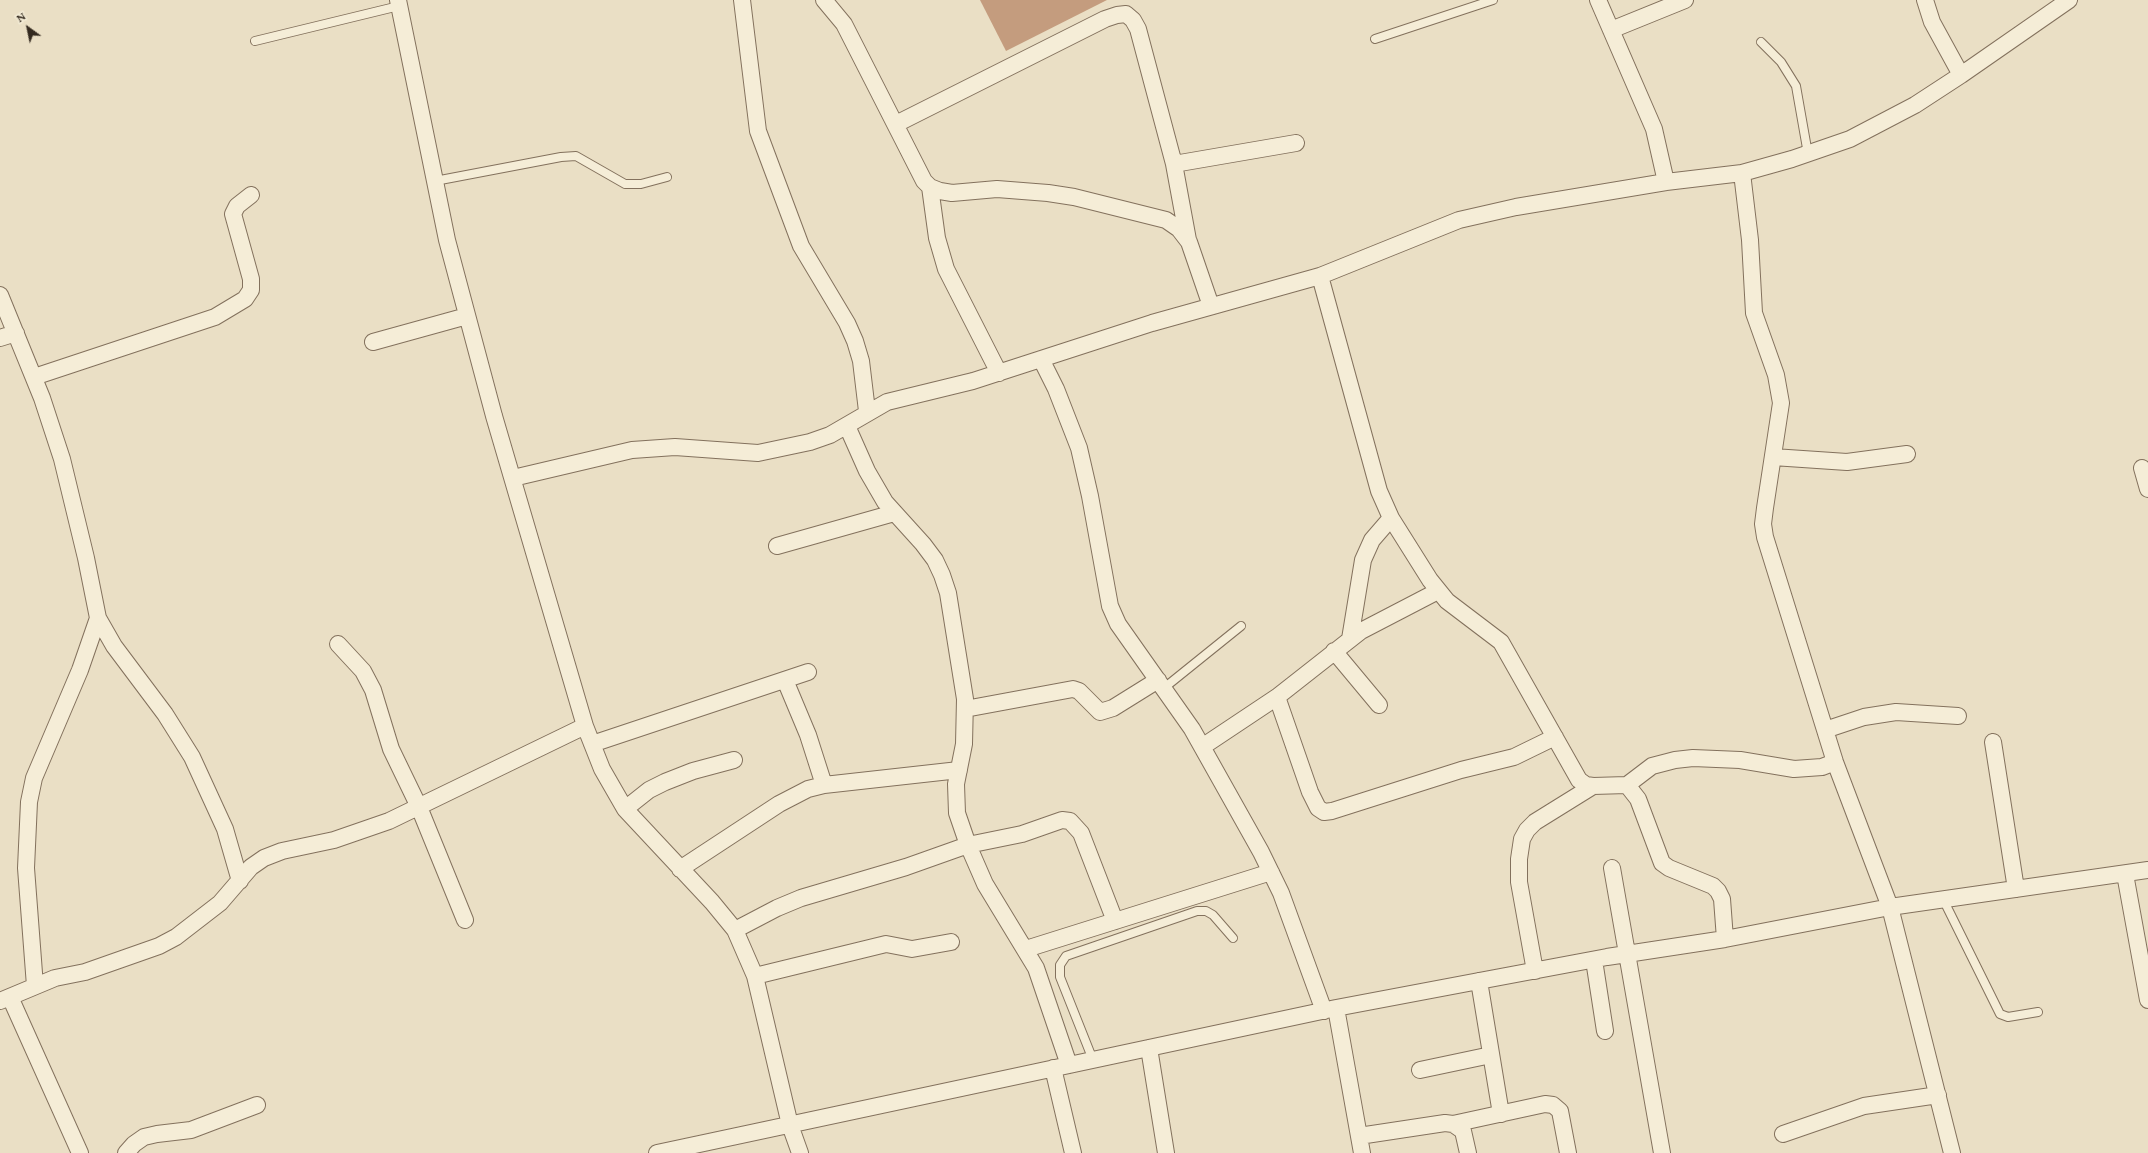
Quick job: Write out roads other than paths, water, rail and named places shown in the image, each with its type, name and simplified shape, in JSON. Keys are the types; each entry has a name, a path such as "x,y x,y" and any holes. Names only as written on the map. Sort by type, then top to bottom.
{"street":[{"path":"742,0 758,131 801,246 847,323 855,341 860,361 867,412"},
{"path":"824,0 844,24 924,180 930,187 940,192 952,193 997,189 1074,197 1166,220 1179,229 1189,242"},
{"path":"1598,0 1654,129 1666,182"},
{"path":"1611,30 1685,0"},
{"path":"1925,0 1932,22 1961,75"},
{"path":"513,478 632,450 654,447 758,453 810,442 847,426 867,412 901,397 999,373 1211,306 1320,276 1459,220 1516,207 1666,182 1742,173 1808,154 1850,139 1881,124 1961,75 2069,0"},
{"path":"399,3 447,240 467,316 585,726 602,769 625,809 712,902 735,930 755,976 790,1125 800,1153"},
{"path":"896,124 1105,19 1126,14 1133,20 1138,29 1174,164 1189,242 1211,306"},
{"path":"1174,164 1296,142"},
{"path":"1742,173 1750,240 1754,313 1780,390 1781,403 1763,524 1765,537 1835,762 1890,907 1952,1153"},
{"path":"930,187 937,238 946,269 999,373"},
{"path":"34,377 215,318 245,299 251,290 251,279 233,214 237,206 251,195"},
{"path":"1320,276 1379,491 1391,518 1438,591 1451,605 1500,642 1580,780 1586,785 1593,786 1627,785 1652,766 1687,759 1740,760 1794,768 1822,767 1835,762"},
{"path":"0,295 34,377 62,459 86,558 98,618 114,646 165,714 192,757 225,829 240,881"},
{"path":"373,342 467,316"},
{"path":"0,338 16,333"},
{"path":"1041,359 1056,389 1079,448 1090,496 1110,606 1118,624 1161,684 1202,747 1254,838 1281,893 1330,1010 1362,1153"},
{"path":"847,426 867,471 894,513 923,544 935,560 942,575 948,593 961,673 965,709 964,744 956,784 957,813 968,845 985,884 1026,949 1036,968 1047,994 1069,1065"},
{"path":"1773,457 1847,462 1907,454"},
{"path":"2142,468 2148,489"},
{"path":"777,546 894,513"},
{"path":"1350,639 1363,560 1372,540 1391,518"},
{"path":"1202,747 1277,696 1361,631 1438,591"},
{"path":"35,986 26,868 29,802 34,778 80,670 98,618"},
{"path":"338,644 363,670 373,690 391,749 418,807 465,920"},
{"path":"1334,651 1379,705"},
{"path":"592,744 808,672"},
{"path":"785,680 808,735 824,785"},
{"path":"965,709 1074,690 1079,691 1100,712 1113,708 1161,684"},
{"path":"1277,696 1310,792 1318,808 1324,812 1332,811 1461,770 1514,757 1555,737"},
{"path":"1825,730 1871,715 1896,712 1958,716"},
{"path":"80,1153 5,999 55,978 85,972 159,946 196,923 220,903 251,867 264,858 282,851 361,832 418,807 585,726"},
{"path":"1993,742 2016,889"},
{"path":"625,809 649,790 665,782 693,771 734,760"},
{"path":"680,868 794,794 824,785 959,770"},
{"path":"1627,785 1638,799 1662,863 1669,868 1713,886 1718,891 1722,900 1725,939"},
{"path":"1535,971 1519,882 1519,859 1522,839 1527,830 1535,822 1593,786"},
{"path":"735,930 777,908 801,898 906,867 968,845 1022,834 1062,820 1070,820 1081,833 1115,921"},
{"path":"1612,868 1662,1153"},
{"path":"658,1153 1053,1068 1330,1010 1479,981 1626,954 1725,939 1890,907 2148,870"},
{"path":"1026,949 1271,872"},
{"path":"2125,874 2148,1000"},
{"path":"755,976 886,944 912,949 952,942"},
{"path":"1594,960 1606,1031"},
{"path":"1479,981 1501,1114"},
{"path":"1149,1048 1166,1153"},
{"path":"1420,1070 1491,1055"},
{"path":"1053,1068 1073,1153"},
{"path":"1783,1134 1864,1106 1938,1095"},
{"path":"1359,1136 1445,1123 1454,1124 1545,1104 1553,1105 1560,1111 1568,1153"},
{"path":"126,1153 134,1144 144,1138 157,1134 191,1130 257,1105"},
{"path":"1454,1124 1463,1131 1468,1153"}],"lane":[{"path":"1375,39 1493,0"},
{"path":"255,42 399,3"},
{"path":"1761,42 1781,62 1796,86 1808,154"},
{"path":"435,181 576,156 625,184 641,184 667,177"},
{"path":"1161,684 1241,626"},
{"path":"1943,899 2000,1014 2008,1017 2038,1012"},
{"path":"1093,1060 1060,977 1060,964 1066,956 1197,911 1206,911 1213,915 1234,938"}]}
